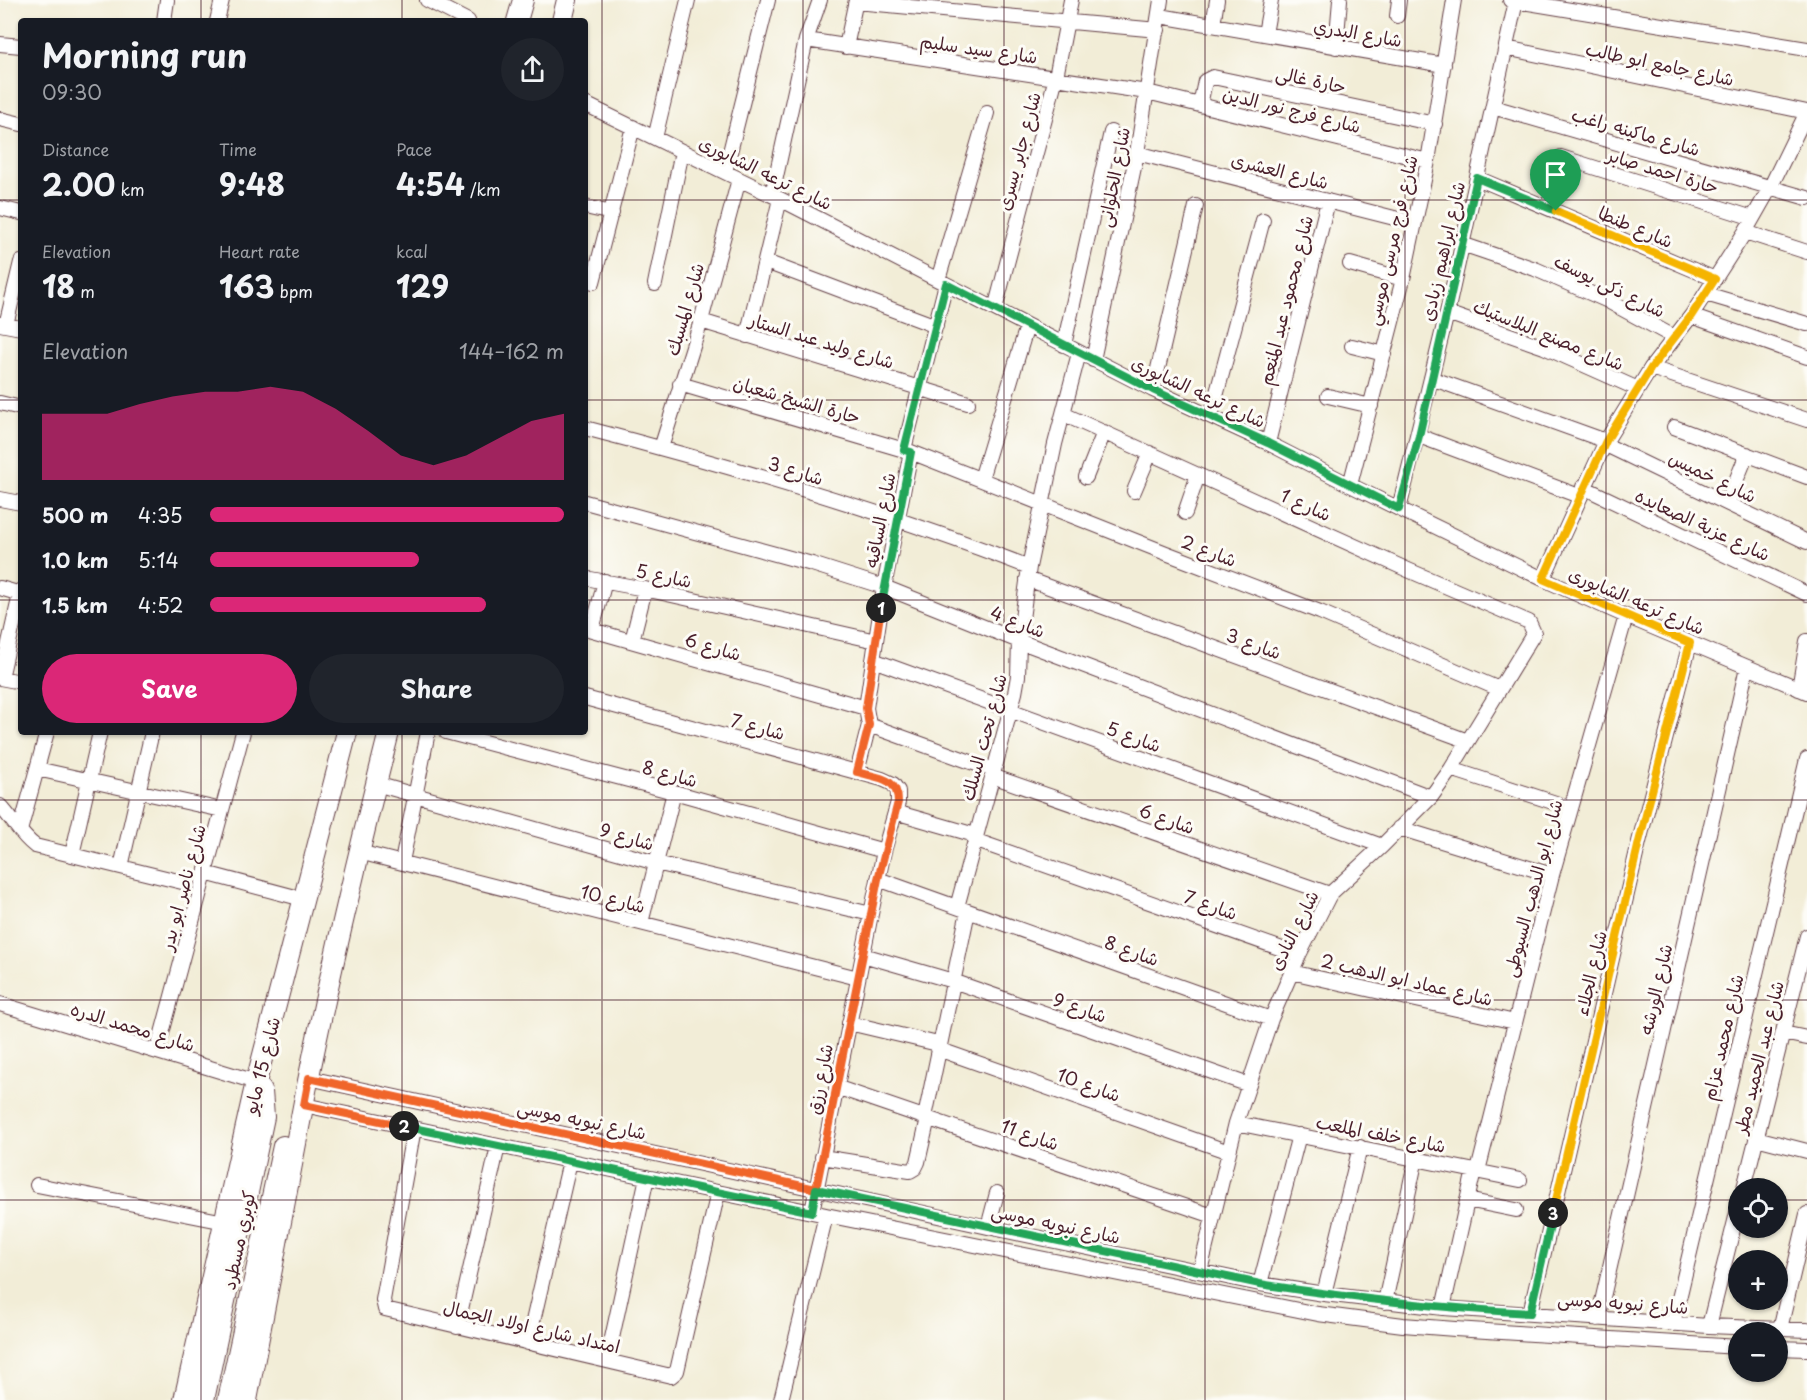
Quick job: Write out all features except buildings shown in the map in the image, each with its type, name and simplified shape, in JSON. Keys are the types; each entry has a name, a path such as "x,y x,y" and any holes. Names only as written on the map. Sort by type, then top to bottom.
{"main road":[{"path":"518,18 522,0"},
{"path":"563,18 567,0"},
{"name":"شارع 15 مايو","path":"184,1400 256,1082 346,735"},
{"path":"247,1400 306,1091 359,852 388,735"},
{"name":"كوبري مسطرد","path":"204,1400 265,1108 262,1091 256,1082"},
{"name":"كوبري مسطرد","path":"228,1400 291,1109 300,1095 306,1091"}],"street":[{"path":"164,18 167,0"},
{"path":"218,18 222,0"},
{"path":"427,0 462,18"},
{"path":"655,138 688,0"},
{"path":"725,172 768,0"},
{"path":"747,336 765,262 806,40 820,0"},
{"name":"شارع جابر يسرى","path":"995,309 1056,77 1071,0"},
{"name":"شارع الحلوانى","path":"1093,360 1137,153 1161,0"},
{"path":"1212,26 1217,0"},
{"path":"1265,34 1271,0"},
{"path":"1336,47 1340,0"},
{"path":"1397,16 1399,0"},
{"name":"شارع فرج مرسى موسي","path":"1350,485 1403,279 1435,124 1454,0"},
{"path":"1510,0 1807,49"},
{"path":"846,47 856,1"},
{"name":"شارع البدري","path":"856,1 1067,21 1212,26 1444,65"},
{"name":"شارع ابراهيم زبادى","path":"1399,509 1419,436 1516,1"},
{"name":"شارع سيد سليم","path":"806,40 1147,92"},
{"path":"0,44 18,46"},
{"name":"شارع جامع ابو طالب","path":"1506,48 1807,112"},
{"name":"حارة غالى","path":"1200,105 1205,81 1213,77 1435,124"},
{"name":"شارع فرج نور الدين","path":"1147,92 1428,161"},
{"name":"شارع ترعه الشابورى","path":"588,105 776,197 1153,390 1211,415 1543,579 1803,690"},
{"name":"شارع ماكينه راغب","path":"1493,107 1807,198"},
{"path":"1543,579 1605,442 1651,368 1691,316 1745,232 1802,134 1807,112"},
{"name":"شارع الساقيه","path":"857,772 869,725 866,708 884,587 920,389 936,326 942,282 987,113"},
{"path":"0,119 18,123"},
{"path":"594,282 633,127"},
{"path":"1064,345 1111,132"},
{"path":"655,284 682,151"},
{"name":"شارع العشرى","path":"1137,153 1414,223"},
{"name":"حارة احمد صابر","path":"1561,158 1753,218"},
{"name":"شارع طنطا","path":"1477,178 1715,279"},
{"name":"شارع المسبك","path":"661,448 700,321 739,179"},
{"name":"شارع محمود عبد المنعم","path":"1268,443 1328,201"},
{"path":"1153,390 1196,206"},
{"path":"0,208 18,212"},
{"path":"588,208 612,213"},
{"path":"1211,415 1263,220"},
{"path":"1745,232 1807,252"},
{"name":"شارع ذكى يوسف","path":"1462,244 1555,278 1606,300 1674,337"},
{"path":"765,262 936,326"},
{"path":"1350,264 1403,279"},
{"path":"18,272 3,325 18,328"},
{"path":"1706,294 1807,324"},
{"name":"شارع مصنع البلاستيك","path":"1447,313 1544,347 1638,389"},
{"path":"1691,316 1807,357"},
{"name":"شارع وليد عبد الستار","path":"700,321 968,403"},
{"path":"981,479 1027,326"},
{"path":"1352,346 1384,354"},
{"name":"شارع تحت السلك","path":"822,1157 910,1171 918,1162 952,981 975,837 1011,710 1018,676 1019,641 1028,573 1041,503 1079,353"},
{"path":"1651,368 1807,420"},
{"name":"شارع خميس","path":"1431,378 1605,442 1807,542"},
{"name":"حارة الشيخ شعبان","path":"680,384 908,451"},
{"path":"1328,396 1371,406"},
{"path":"0,403 18,407"},
{"name":"شارع 1","path":"1063,414 1529,622 1533,628"},
{"path":"1674,427 1807,477"},
{"name":"شارع 3","path":"588,429 661,448 962,541 1028,573 1468,741"},
{"path":"1086,477 1104,432"},
{"name":"شارع عزبة الصعايده","path":"1419,436 1581,492 1807,594"},
{"name":"شارع 2","path":"908,451 1320,612 1499,689"},
{"path":"1134,491 1150,453"},
{"path":"1727,502 1747,454"},
{"path":"1185,513 1198,475"},
{"path":"0,499 18,502"},
{"name":"شارع 4","path":"588,503 812,564 884,587 1019,641 1431,796"},
{"name":"شارع 5","path":"588,578 645,589 876,641"},
{"path":"589,629 604,581"},
{"path":"0,588 18,591"},
{"path":"632,641 645,589"},
{"path":"18,604 0,678 18,681"},
{"name":"شارع ابو الدهب السيوطى","path":"1443,1308 1467,1200 1552,875 1626,616"},
{"name":"شارع النادى","path":"1200,1271 1236,1123 1271,1019 1299,955 1330,894 1431,796 1451,769 1532,639 1533,628"},
{"name":"شارع 6","path":"589,629 866,708"},
{"path":"1803,690 1807,641"},
{"name":"شارع الجلاء","path":"1530,1313 1639,842 1690,643"},
{"name":"شارع 5","path":"873,660 1382,846"},
{"name":"شارع الورشه","path":"1598,1319 1747,667"},
{"name":"شارع 7","path":"588,699 857,772 893,784 898,791 895,812 975,837 1299,955"},
{"name":"شارع 6","path":"869,725 992,773 1330,894"},
{"path":"20,831 46,735"},
{"path":"72,855 99,735"},
{"path":"121,867 151,735"},
{"name":"شارع ناصر ابو بدر","path":"157,1052 242,735"},
{"path":"402,862 427,735"},
{"name":"شارع 8","path":"457,735 674,792 884,851"},
{"name":"شارع محمد عزام","path":"1673,1324 1807,759"},
{"path":"37,769 222,810"},
{"path":"1451,769 1571,808"},
{"name":"شارع 9","path":"376,784 656,863 871,914"},
{"path":"641,923 674,792"},
{"path":"0,806 34,846 182,882"},
{"name":"شارع رزق","path":"781,1400 819,1213 816,1189 822,1157 878,879 895,812"},
{"path":"1399,828 1552,875"},
{"name":"شارع 10","path":"359,852 858,978"},
{"path":"204,873 303,899"},
{"name":"شارع 8","path":"878,879 1271,1019"},
{"name":"شارع عبد الحميد مطر","path":"1746,1178 1807,936"},
{"name":"شارع 9","path":"863,955 952,981 1249,1085"},
{"name":"شارع عماد ابو الدهب 2","path":"1291,972 1515,1022"},
{"name":"شارع محمد الدره","path":"0,1004 256,1082"},
{"name":"شارع 10","path":"849,1023 938,1047 1229,1152"},
{"path":"1783,1033 1807,1038"},
{"name":"شارع 11","path":"836,1087 1213,1216"},
{"name":"شارع نبويه موسى","path":"306,1091 414,1128 1285,1308 1445,1329 1728,1346"},
{"name":"شارع نبويه موسى","path":"306,1091 816,1189 1260,1284 1443,1308 1728,1327"},
{"name":"شارع خلف الملعب","path":"1236,1123 1520,1179"},
{"name":"امتداد شارع اولاد الجمال","path":"414,1128 383,1300 385,1309 671,1376 677,1371 718,1192"},
{"path":"1260,1284 1299,1135"},
{"path":"1756,1138 1807,1151"},
{"path":"457,1327 498,1146"},
{"path":"1324,1294 1360,1147"},
{"path":"1385,1302 1416,1158"},
{"path":"528,1343 570,1161"},
{"path":"607,1361 647,1177"},
{"path":"37,1185 225,1222"},
{"path":"988,1227 997,1193"},
{"path":"1467,1200 1516,1210"},
{"path":"1782,1322 1807,1214"},
{"path":"1709,1326 1731,1238"},
{"name":"شارع نبويه موسى","path":"1788,1329 1807,1330"},
{"path":"1788,1348 1807,1349"}],"route":[{"path":"1556,211 1477,178 1419,436 1399,509 1211,415 1153,390 946,284 904,450 911,452 884,587 866,708 869,725 857,772 893,784 898,791 898,802 878,879 816,1189 309,1078 304,1105 812,1212 816,1189 1260,1284 1385,1302 1530,1313 1639,842 1690,643 1543,579 1606,441 1651,368 1691,316 1715,279 1556,211"}]}
